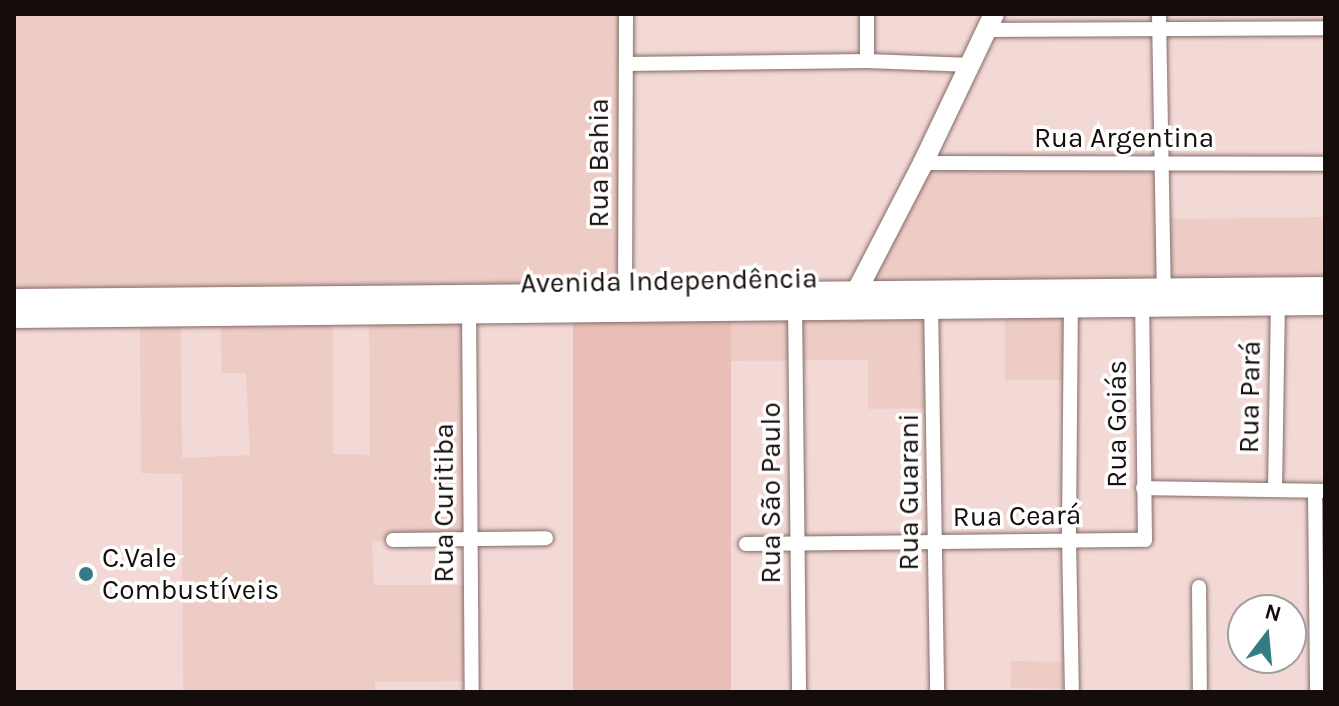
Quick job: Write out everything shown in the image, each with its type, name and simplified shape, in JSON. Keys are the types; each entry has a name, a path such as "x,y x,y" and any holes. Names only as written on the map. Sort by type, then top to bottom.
{"main road":[{"name":"Avenida Independência","path":"14,317 469,305 1071,299 1157,302 1278,297 1325,288"},
{"name":"Avenida Independência","path":"1278,297 1325,304"},
{"name":"Avenida Independência","path":"14,300 396,306"}],"street":[{"name":"Rua Bahia","path":"625,303 626,14"},
{"path":"867,14 867,61"},
{"path":"851,301 972,65 990,22 1159,21 1325,28"},
{"name":"Rua Goiás","path":"1145,540 1143,488 1157,302 1163,166 1159,21"},
{"path":"626,64 867,61 972,65"},
{"name":"Rua Argentina","path":"923,163 1163,166 1325,164"},
{"name":"Rua Pará","path":"1275,490 1278,297"},
{"path":"1071,299 1069,539 1072,692"},
{"name":"Rua Guarani","path":"931,300 937,692"},
{"name":"Rua São Paulo","path":"795,302 799,692"},
{"name":"Rua Curitiba","path":"469,305 472,692"},
{"path":"1143,488 1320,491 1317,692"},
{"path":"393,540 546,538"},
{"name":"Rua Ceará","path":"746,544 1145,540"},
{"path":"1199,587 1200,692"}],"shaded area":[{"path":"14,14 626,14 626,300 14,300"},
{"path":"923,163 1163,166 1164,219 1325,217 1325,288 855,293"},
{"path":"1005,308 1070,308 1070,380 1005,380"},
{"path":"931,309 934,408 868,409 868,360 731,361 731,310"},
{"path":"573,310 731,310 731,692 573,692"},
{"path":"469,313 470,539 372,541 374,585 471,585 472,681 375,682 375,692 183,692 182,474 141,473 140,317 181,316 182,458 250,455 246,373 222,373 220,316 333,314 333,454 370,455 369,314"},
{"path":"1011,661 1063,662 1063,689 1011,688"}],"place":[{"name":"C.Vale Combustíveis","path":"86,574"}]}
